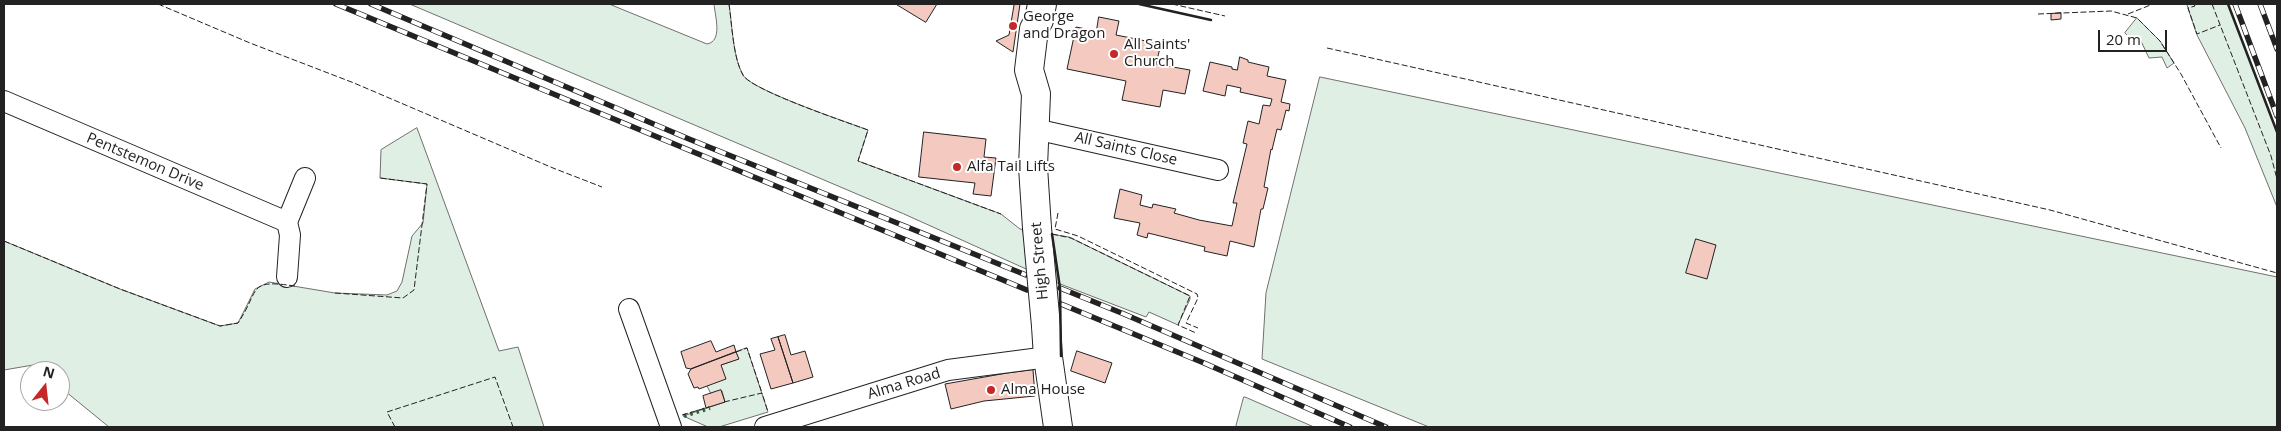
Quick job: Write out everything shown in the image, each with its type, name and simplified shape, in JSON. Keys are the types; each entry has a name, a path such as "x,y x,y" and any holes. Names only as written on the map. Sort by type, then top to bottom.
{"main road":[{"name":"High Street","path":"1042,4 1039,20 1033,17 1029,70 1036,94 1034,181 1048,357 1058,427"},
{"name":"High Street","path":"1036,94 1044,77 1052,29 1060,4"}],"street":[{"name":"Pentstemon Drive","path":"4,101 288,222"},
{"name":"All Saints Close","path":"1035,128 1218,170"},
{"path":"287,277 290,235 288,222 305,178"},
{"path":"630,309 671,427"},
{"name":"Alma Road","path":"765,427 948,370 1048,357"}],"green space":[{"path":"410,4 609,4 707,44 712,42 717,33 714,4 729,4 735,50 743,75 763,89 781,97 868,130 858,161 1001,214 1020,229 1069,237 1190,296 1190,299 1178,325 1149,312 1146,317 1055,282 904,214"},
{"path":"2187,4 2228,4 2277,132 2277,207 2245,128 2197,35"},
{"path":"2137,18 2160,41 2174,63 2167,68 2162,57 2149,58 2140,39 2133,42 2125,33"},
{"path":"1320,77 2277,277 2277,427 1429,427 1262,359 1266,293"},
{"path":"417,128 499,351 518,347 544,427 109,427 70,395 70,361 20,361 20,367 4,370 4,241 120,289 220,326 238,323 255,289 269,282 335,293 387,295 397,291 402,282 412,236 423,223 427,184 380,178 381,150"},
{"path":"747,348 768,412 719,427 708,427 683,416 725,402 722,391 711,394 707,386 721,365 738,359 736,352"},
{"path":"1245,397 1314,427 1236,427"}],"building":[{"path":"896,4 937,4 926,22"},
{"name":"George and Dragon","path":"1011,4 1020,4 1013,52 996,41 1009,35 1014,5"},
{"path":"2061,13 2061,19 2051,20 2051,14"},
{"name":"All Saints' Church","path":"1099,17 1119,21 1116,35 1161,44 1156,64 1190,70 1185,94 1163,90 1160,107 1122,100 1126,81 1067,69 1076,27 1096,31"},
{"path":"1240,57 1248,60 1248,62 1269,67 1267,76 1286,80 1281,102 1290,104 1289,111 1286,110 1281,130 1277,129 1271,149 1264,187 1268,188 1263,209 1261,209 1254,247 1230,241 1227,256 1204,251 1205,247 1148,233 1147,238 1137,235 1140,223 1114,218 1120,189 1142,195 1140,205 1152,208 1153,204 1176,209 1174,213 1232,226 1237,203 1233,203 1247,144 1243,143 1248,121 1259,124 1263,105 1270,106 1272,99 1240,92 1241,88 1227,85 1225,96 1203,91 1210,62 1237,70"},
{"name":"Alfa Tail Lifts","path":"924,132 986,139 984,157 996,158 991,196 973,194 975,183 919,177"},
{"path":"1696,239 1716,245 1707,279 1686,273"},
{"path":"785,335 791,355 805,351 813,377 793,383 778,337"},
{"path":"778,337 793,383 771,389 760,354 775,350 771,339"},
{"path":"711,341 716,352 734,345 736,352 691,369 686,368 681,352"},
{"path":"1077,351 1112,363 1105,383 1071,371"},
{"path":"736,352 739,359 721,365 726,379 699,389 698,387 694,388 688,374 691,369"},
{"name":"Alma House","path":"1033,370 1035,396 984,401 951,409 945,384"},
{"path":"721,390 725,402 706,408 703,396"}],"railway":[{"path":"336,4 1027,290"},
{"path":"371,4 689,139 1026,275"},
{"path":"2235,4 2277,116"},
{"path":"2260,4 2277,49"},
{"path":"1060,288 1386,427"},
{"path":"1061,304 1204,363 1350,427"}],"hedge":[{"path":"684,416 710,408"}],"fence":[{"path":"158,4 250,43 354,83 602,187"},
{"path":"729,4 737,60 743,75 750,81 780,97 868,130 858,161 1001,214"},
{"path":"1172,4 1225,16"},
{"path":"2128,14 2153,4"},
{"path":"2194,4 2195,6 2188,8 2197,34 2220,25"},
{"path":"2212,4 2271,156 2277,179"},
{"path":"2038,14 2111,11 2137,18 2160,41 2181,74 2221,148"},
{"path":"1327,48 2050,210 2277,273"},
{"path":"335,293 403,298 414,290 427,184 380,178"},
{"path":"1058,213 1055,229 1078,236 1197,294 1198,298 1186,323 1198,328"},
{"path":"1052,234 1071,238 1190,296 1178,325 1196,333"},
{"path":"4,241 120,289 220,326 238,323 253,295 261,286 269,284 295,286"},
{"path":"736,352 747,348 762,393"},
{"path":"395,427 387,412 495,377 513,427"},
{"path":"724,402 762,393 768,412"},
{"path":"682,415 709,407"}],"wall":[{"path":"1139,4 1211,20"},
{"path":"2228,4 2277,132"},
{"path":"1052,234 1060,288 1061,356"}],"place":[{"name":"George and Dragon","path":"1013,26"},
{"name":"All Saints' Church","path":"1114,54"},
{"name":"Alfa Tail Lifts","path":"957,167"},
{"name":"Alma House","path":"991,390"}]}
